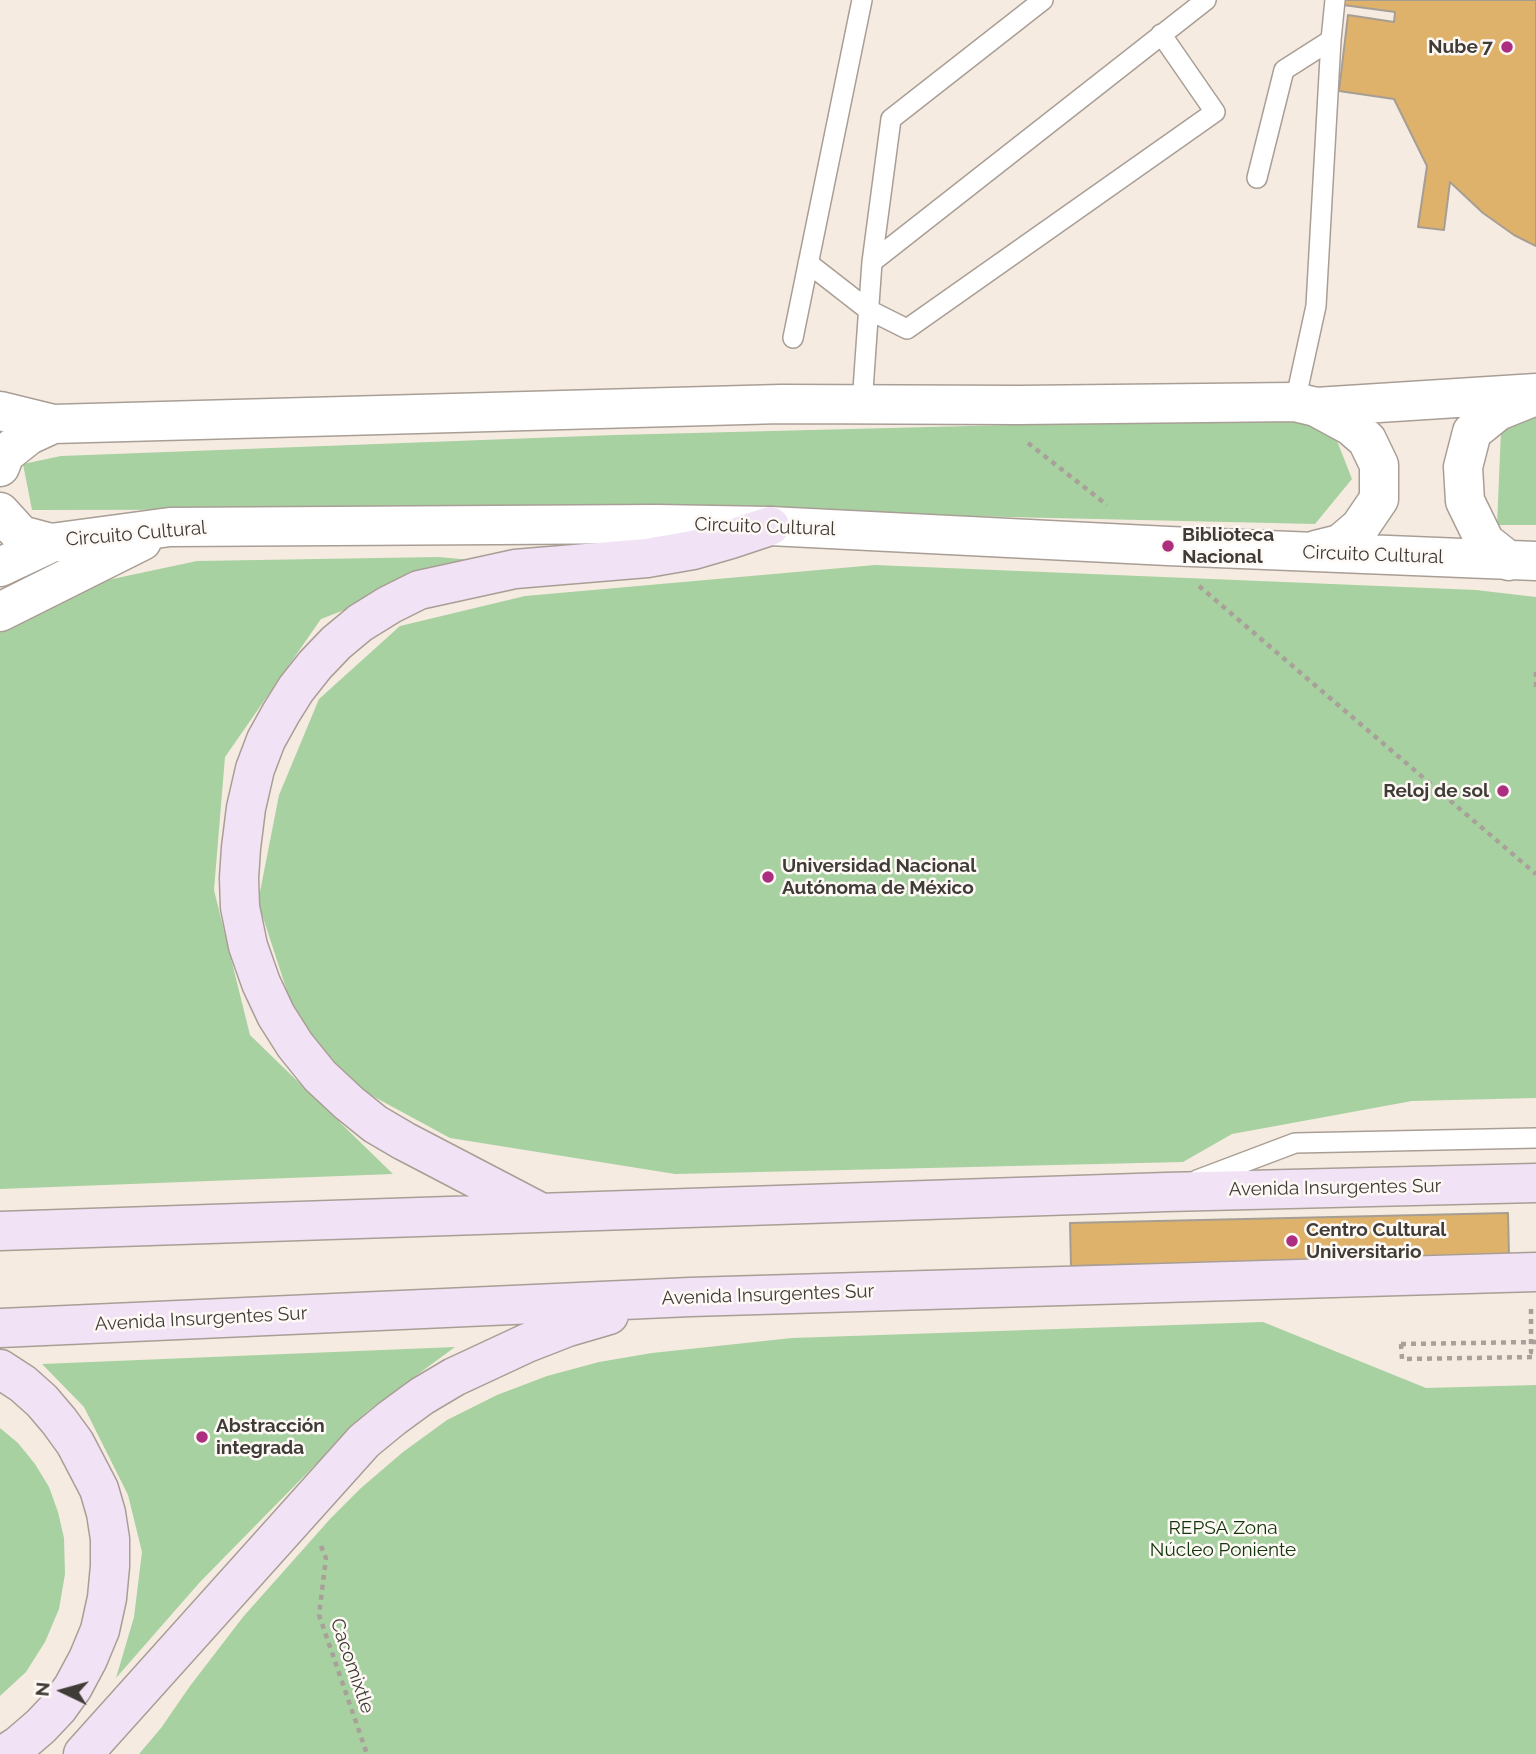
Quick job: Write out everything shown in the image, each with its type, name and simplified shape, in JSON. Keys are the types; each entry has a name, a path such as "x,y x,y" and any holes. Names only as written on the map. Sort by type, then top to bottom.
{"main road":[{"path":"542,1213 375,1124 320,1076 295,1045 276,1015 261,983 248,946 240,907 241,848 255,769 266,740 281,713 296,688 315,665 360,623 419,590 515,569 647,558 693,550 770,526"},
{"name":"Avenida Insurgentes Sur","path":"0,1231 1166,1192 1536,1183"},
{"name":"Avenida Insurgentes Sur","path":"0,1328 690,1297 1533,1272"},
{"path":"83,1754 364,1441 392,1418 454,1377 516,1347 568,1327 690,1297"},
{"path":"0,1369 23,1384 42,1402 75,1443 99,1489 106,1513 110,1552 107,1598 100,1630 89,1659 58,1708 41,1726 5,1754"}],"street":[{"path":"0,411 52,424 781,404 1306,404 1536,394"},
{"path":"1523,561 1485,542 1465,500 1463,467 1472,432 1498,411 1536,394"},
{"path":"1306,404 1351,426 1367,440 1379,465 1379,499 1360,527 1340,544 1307,552"},
{"path":"0,467 5,454 29,435 52,424"},
{"path":"0,512 21,535 51,542"},
{"name":"Circuito Cultural","path":"0,567 51,542 170,527 643,524 770,526 1523,561"},
{"path":"0,612 170,527"}],"lane":[{"path":"862,404 867,309 891,120 1043,0"},
{"path":"872,262 1206,0"},
{"path":"1306,404 1316,306 1335,0"},
{"path":"793,338 860,7"},
{"path":"808,263 867,309 907,329 1215,113 1161,34"},
{"path":"1257,178 1284,70 1331,40"},
{"path":"1166,1192 1295,1143 1536,1138"}],"path":[{"path":"1020,405 1020,437 1112,508 1112,543"},
{"path":"1186,585 1199,586 1536,874"},
{"path":"1536,672 1536,687"},
{"path":"1533,1272 1531,1352 1536,1354"},
{"path":"1536,1342 1401,1344 1402,1359 1536,1354"},
{"name":"Cacomixtle","path":"306,1506 326,1558 319,1615 367,1754"}],"green space":[{"path":"1536,410 1536,525 1497,525 1501,430"},
{"path":"1285,418 1332,428 1352,479 1315,524 657,509 32,510 23,464 61,456 614,435"},
{"path":"438,557 473,560 321,619 225,757 214,890 250,1035 393,1174 0,1189 0,633 70,588 197,561"},
{"path":"875,565 1476,590 1536,597 1536,1098 1412,1101 1232,1134 1183,1162 675,1174 450,1138 367,1093 299,1028 258,902 279,795 319,699 400,626 525,596"},
{"name":"REPSA Zona Núcleo Poniente","path":"1263,1322 1426,1388 1536,1385 1536,1754 139,1754 243,1617 330,1519 403,1452 447,1420 497,1395 547,1376 599,1362 652,1353 792,1338"},
{"path":"455,1347 368,1411 200,1582 116,1678 134,1617 142,1552 128,1495 84,1407 42,1364"},
{"path":"0,1428 18,1443 49,1487 64,1538 65,1574 59,1609 45,1642 26,1672 0,1696"}],"building":[{"path":"1337,0 1536,0 1536,246 1514,235 1483,213 1450,182 1444,230 1418,227 1427,166 1394,99 1339,91 1348,15 1394,22 1395,12 1336,4"},
{"path":"1508,1213 1509,1256 1071,1266 1070,1223"}],"place":[{"name":"Nube 7","path":"1507,47"},
{"name":"Biblioteca Nacional","path":"1168,546"},
{"name":"Reloj de sol","path":"1503,791"},
{"name":"Universidad Nacional Autónoma de México","path":"768,877"},
{"name":"Centro Cultural Universitario","path":"1292,1241"},
{"name":"Abstracción integrada","path":"202,1437"}]}
